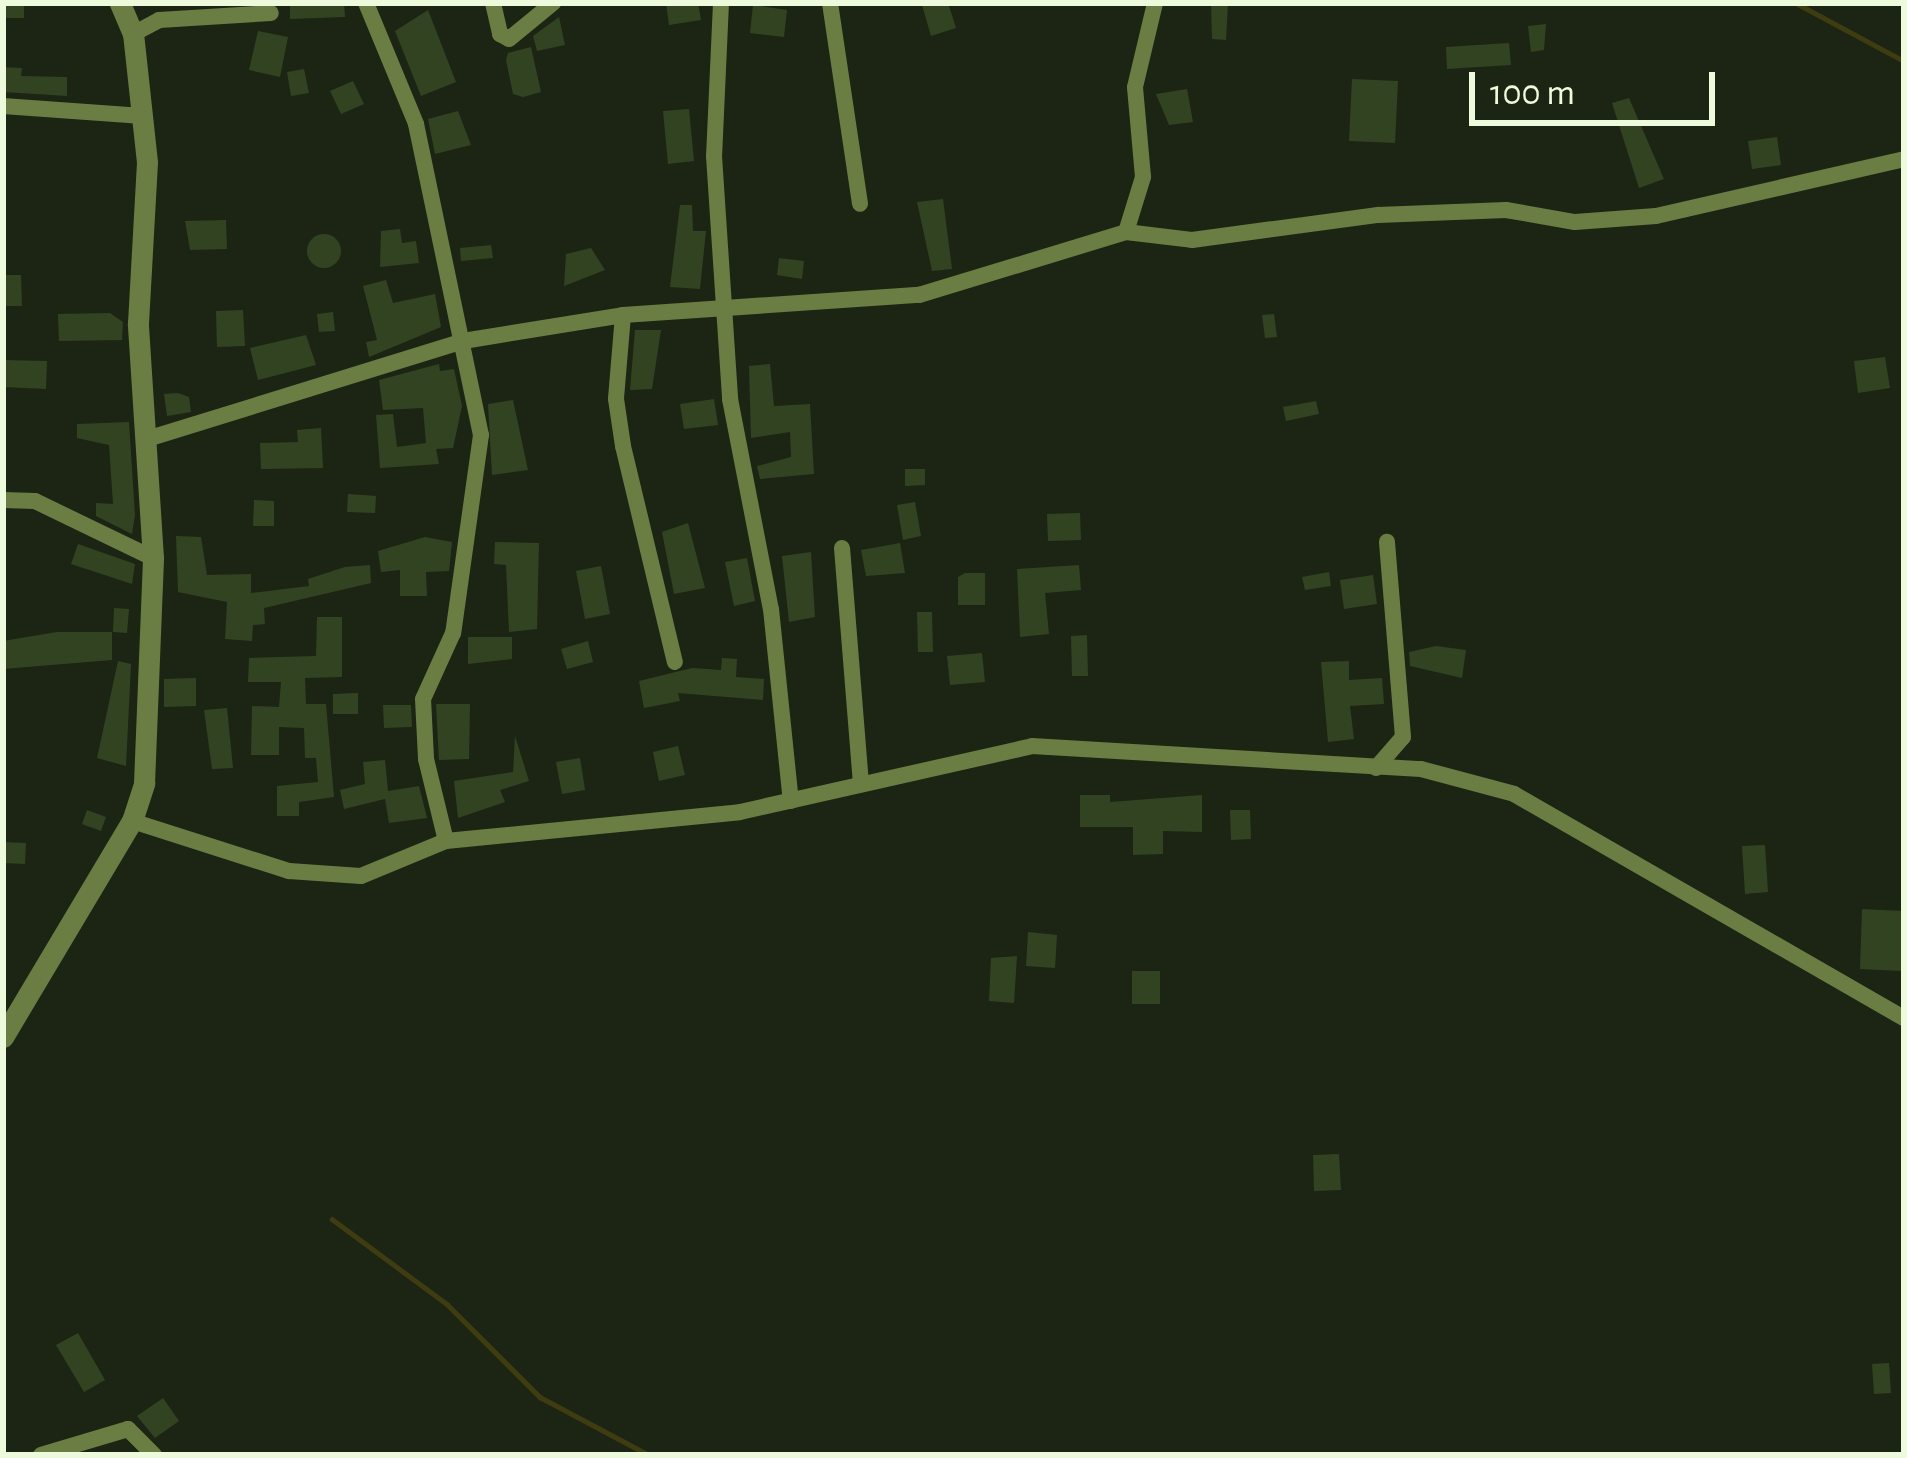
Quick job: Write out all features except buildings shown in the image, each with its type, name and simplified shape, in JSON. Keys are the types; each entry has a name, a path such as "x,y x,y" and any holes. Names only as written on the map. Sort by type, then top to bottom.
{"street":[{"path":"3,1037 132,820 145,783 153,558 138,323 143,116 134,34 120,3"},
{"path":"366,3 402,76 481,435 454,633 423,699 426,759 446,842"},
{"path":"493,3 500,34 509,38 553,3"},
{"path":"721,3 714,156 733,422 771,609 791,801"},
{"path":"830,3 860,204"},
{"path":"1126,232 1143,177 1135,87 1154,3"},
{"path":"134,34 159,20 271,13"},
{"path":"3,106 143,116"},
{"path":"147,439 463,341 623,315 856,305 919,295 1126,232 1192,239 1378,215 1506,210 1575,222 1656,216 1904,159"},
{"path":"623,315 616,399 623,446 675,662"},
{"path":"3,500 35,501 153,558"},
{"path":"1376,768 1403,737 1387,542"},
{"path":"842,548 861,784"},
{"path":"132,820 334,878 386,870 446,842 703,818 1032,746 1456,774 1514,794 1904,1018"},
{"path":"41,1455 128,1429 154,1455"}],"waterway":[{"path":"1796,3 1904,61"},
{"path":"332,1219 447,1304 540,1397 649,1455"}]}
